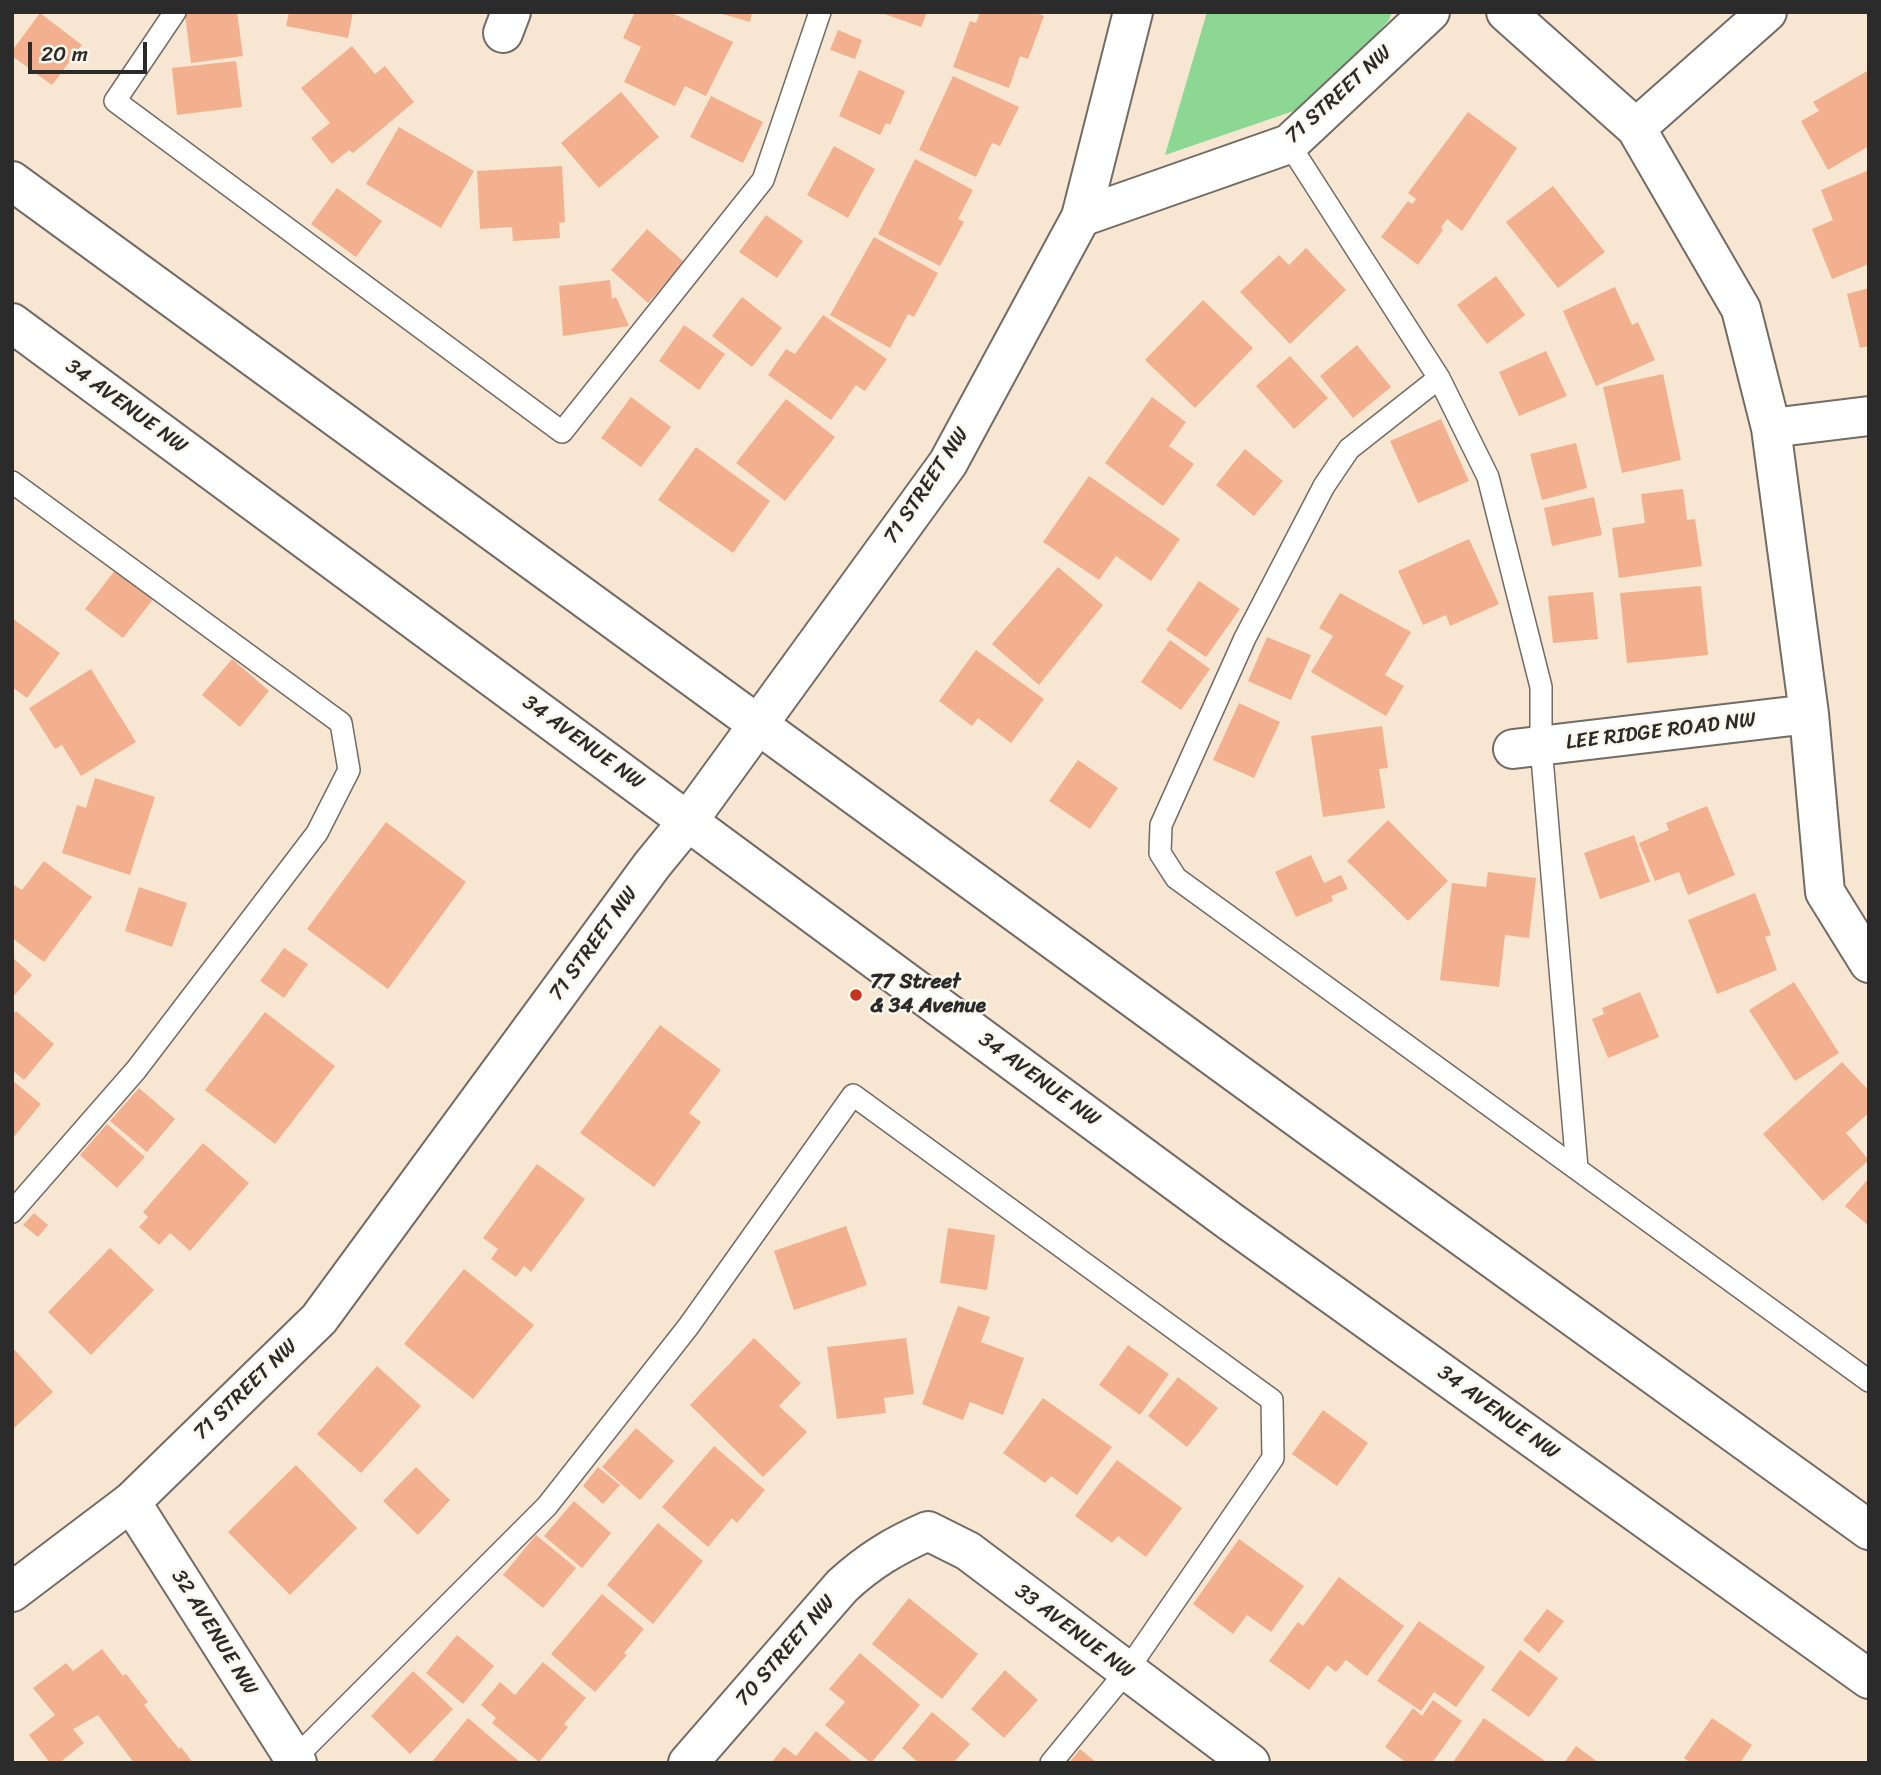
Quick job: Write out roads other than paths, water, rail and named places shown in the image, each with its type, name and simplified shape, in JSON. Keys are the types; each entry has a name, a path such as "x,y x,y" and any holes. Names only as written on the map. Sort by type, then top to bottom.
{"street":[{"name":"71 STREET NW","path":"12,1592 131,1502 320,1319 652,865 758,726 948,463 1080,217 1133,12"},
{"name":"71 STREET NW","path":"1080,217 1289,144 1430,12"},
{"path":"1506,12 1636,128 1741,309 1771,428 1809,714 1825,892 1869,963"},
{"path":"1636,128 1767,12"},
{"path":"12,181 758,726 1869,1530"},
{"name":"34 AVENUE NW","path":"12,323 1231,1222 1869,1679"},
{"path":"1771,428 1869,416"},
{"name":"LEE RIDGE ROAD NW","path":"1527,748 1809,714"},
{"name":"32 AVENUE NW","path":"131,1502 296,1761"},
{"name":"33 AVENUE NW","path":"891,1547 928,1531 968,1550 1126,1672 1250,1763"},
{"name":"70 STREET NW","path":"688,1763 842,1586 866,1563 891,1547"}],"lane":[{"path":"175,12 115,101 562,432 763,180 820,12"},
{"path":"1289,144 1439,378 1488,477 1541,687 1527,748 1577,1168"},
{"path":"1439,378 1349,449 1324,486 1245,638 1161,825 1160,853 1176,878 1324,989 1577,1168 1869,1381"},
{"path":"12,482 341,723 349,770 317,833 136,1070 12,1212"},
{"path":"296,1761 547,1506 688,1327 853,1095 1272,1400 1273,1458 1126,1672 1051,1763"}],"place":[{"name":"77 Street & 34 Avenue","path":"856,995"}]}
